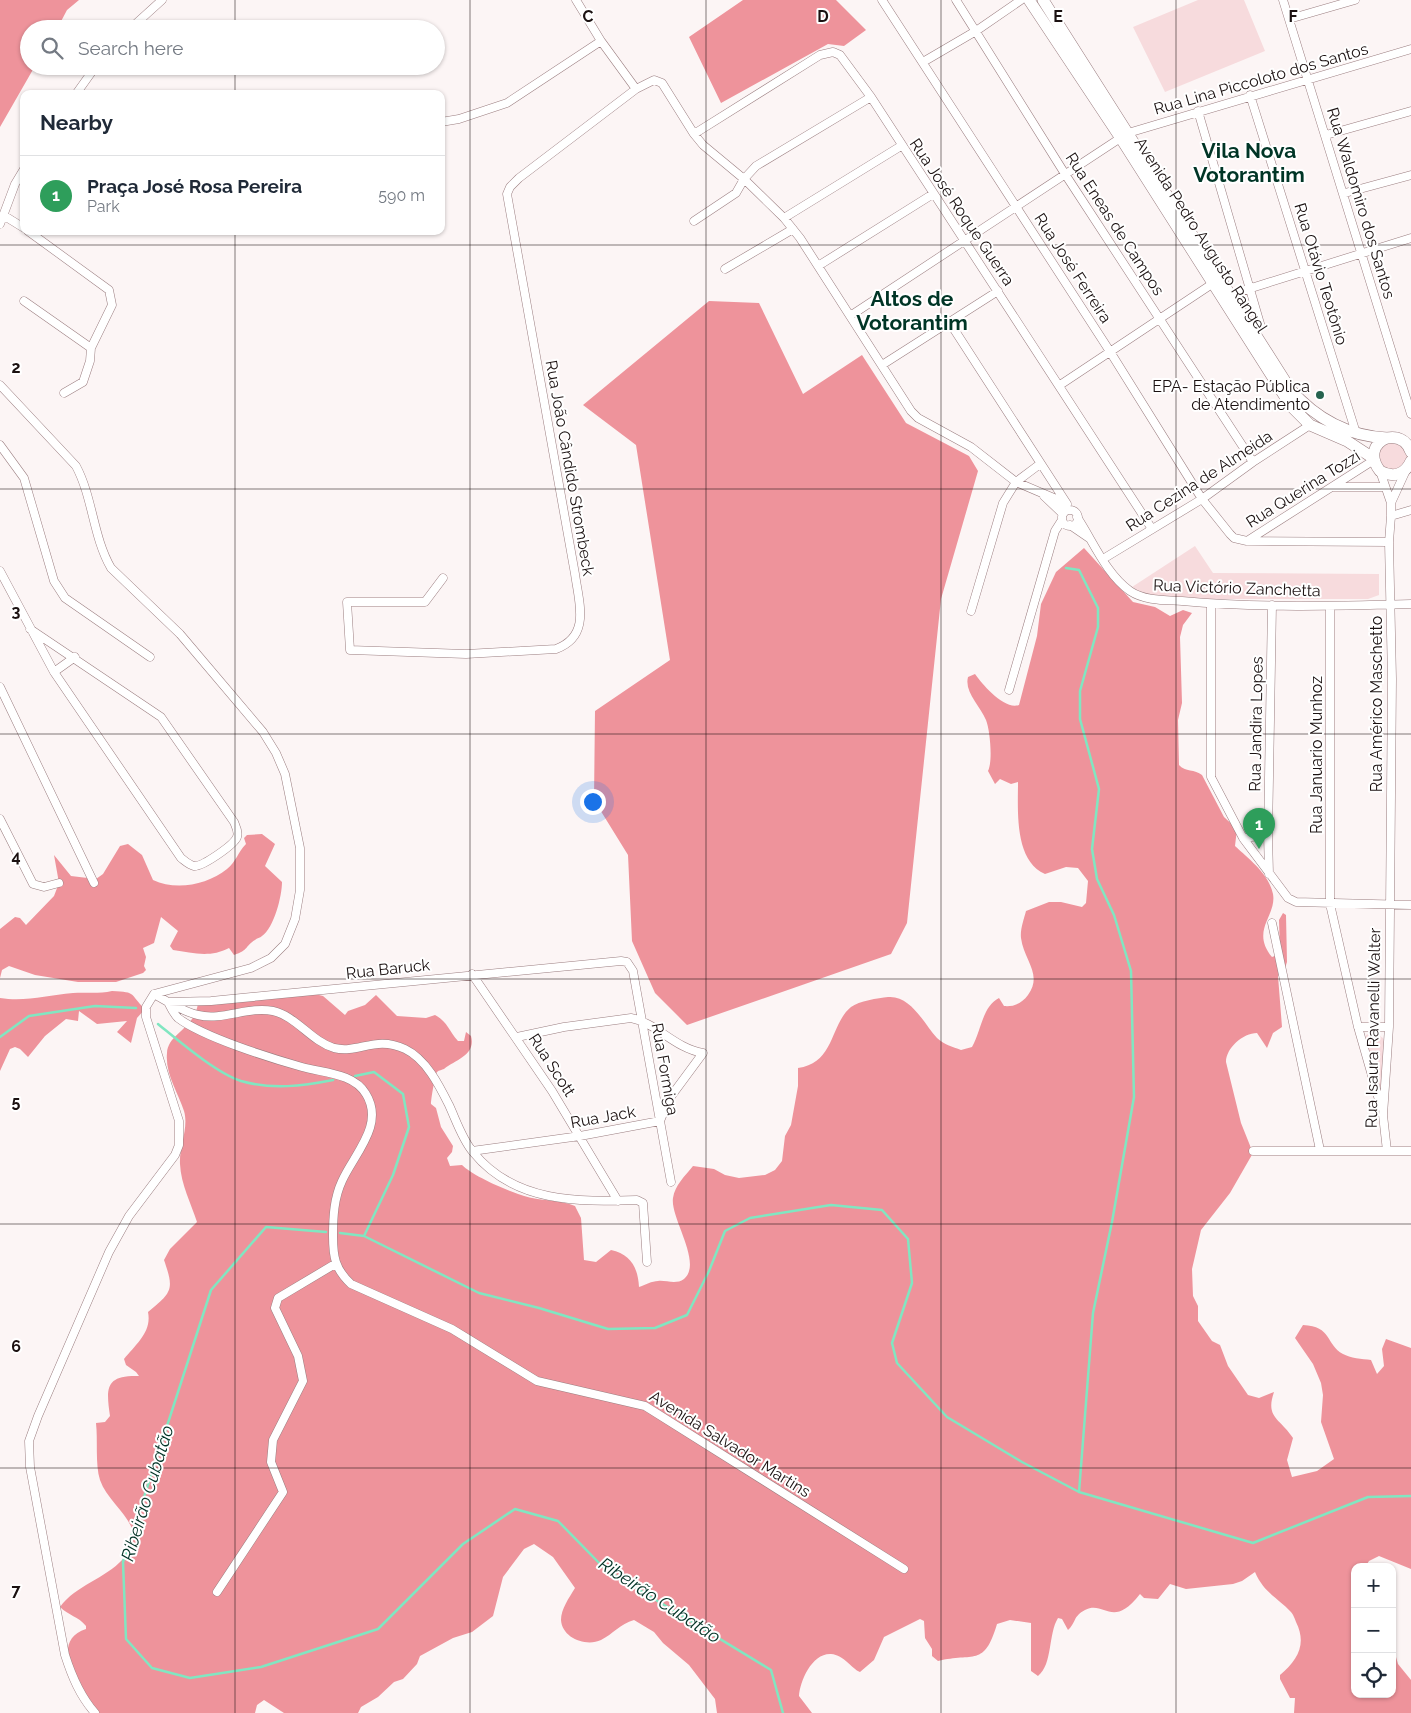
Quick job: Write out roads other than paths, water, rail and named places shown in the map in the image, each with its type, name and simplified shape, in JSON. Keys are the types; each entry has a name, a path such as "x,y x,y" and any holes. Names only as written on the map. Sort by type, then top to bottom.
{"street":[{"path":"140,20 162,0"},
{"path":"577,0 601,42 636,89 649,81 659,80 694,134 717,158 744,179 784,218 818,266 918,418 958,438 1016,482 1056,499 1067,518 1089,538"},
{"name":"Rua José Ferreira","path":"882,0 1109,350 1202,499 1234,538 1247,541"},
{"name":"Rua Eneas de Campos","path":"956,0 1065,174 1253,462"},
{"path":"923,62 976,31 1021,0"},
{"name":"Avenida Pedro Augusto Rangel","path":"1029,0 1124,135 1290,389 1304,405 1318,417 1370,437 1390,437 1411,432"},
{"name":"Avenida Pedro Augusto Rangel","path":"1043,0 1212,284 1291,406 1310,425 1347,441 1376,463"},
{"name":"Rua Waldomiro dos Santos","path":"1283,0 1345,193 1411,414"},
{"path":"1289,19 1355,0"},
{"path":"445,121 459,119 508,103 601,42"},
{"name":"Rua Lina Piccoloto dos Santos","path":"850,316 1124,135 1250,95 1308,80 1411,49"},
{"name":"Rua José Roque Guerra","path":"694,134 827,52 840,54 871,96 901,146 1060,385 1152,529"},
{"path":"79,90 90,75"},
{"name":"Rua João Cândido Strombeck","path":"443,578 425,602 347,602 350,650 466,654 556,649 569,645 577,634 580,618 576,574 506,194 519,178 636,89"},
{"name":"Rua Otávio Teotônio","path":"1250,95 1356,433"},
{"path":"694,221 736,193 744,179 756,166 871,96"},
{"path":"1198,111 1261,328"},
{"path":"1326,135 1411,111"},
{"path":"784,218 901,146"},
{"path":"1345,193 1411,174"},
{"path":"0,224 20,178"},
{"path":"818,266 933,194"},
{"path":"3,215 20,226"},
{"path":"724,269 792,229"},
{"path":"33,235 109,290 112,305 91,348 90,361 83,382 64,393"},
{"path":"1229,295 1411,238"},
{"path":"1060,385 1109,350 1212,284"},
{"path":"882,365 998,291"},
{"path":"24,301 91,348"},
{"path":"950,323 1040,464 1067,518"},
{"path":"0,385 76,466 83,480 104,556 111,568 180,634 263,732 276,753 285,774 300,848 302,870 295,919 285,944 271,958 251,968 154,994 146,1007 146,1017 179,1122 179,1145 175,1155 129,1216 109,1252 62,1357 30,1441 31,1476 65,1655 72,1677 82,1696 95,1713"},
{"name":"Rua Cezina de Almeida","path":"1103,559 1202,499 1253,462 1310,425"},
{"path":"1410,463 1398,474 1392,475 1376,463 1378,443 1390,437 1404,440 1411,452"},
{"path":"0,445 3,455 24,478 58,590 65,598 150,657"},
{"name":"Rua Américo Maschetto","path":"1376,463 1391,502 1389,605 1392,679 1389,905"},
{"name":"Rua Querina Tozzi","path":"1247,541 1376,463"},
{"name":"Rua Américo Maschetto","path":"1391,502 1410,463"},
{"path":"971,611 1003,503 1016,482 1040,464"},
{"path":"1334,487 1385,486"},
{"path":"1391,516 1411,510"},
{"name":"Rua Victório Zanchetta","path":"1067,518 1077,517 1103,559 1124,586 1139,596 1211,604 1330,606 1411,604"},
{"path":"1009,690 1054,539 1067,518"},
{"path":"1247,541 1389,542"},
{"path":"0,571 30,629 54,672 181,858 194,866 202,865 232,844 237,838 238,830 234,822 168,724 153,710 30,629"},
{"path":"1211,604 1211,777 1243,838 1288,898 1296,902 1411,905"},
{"name":"Rua Jandira Lopes","path":"1269,874 1272,604"},
{"name":"Rua Januario Munhoz","path":"1330,606 1330,904 1358,1027 1383,1115"},
{"path":"54,672 74,657"},
{"path":"0,688 94,883"},
{"path":"0,819 33,884 44,887 59,883"},
{"path":"1243,838 1268,835"},
{"name":"Rua Isaura Ravanelli Walter","path":"1387,1151 1383,1115 1388,1027 1389,905"},
{"path":"1272,923 1320,1150"},
{"name":"Rua Baruck","path":"168,1002 211,1001 472,974 627,962"},
{"name":"Rua Formiga","path":"627,962 633,971 671,1182"},
{"name":"Rua Scott","path":"472,974 517,1037 618,1200"},
{"path":"154,994 197,1015 208,1017 252,1010 274,1011 283,1014 312,1036 335,1048 384,1043 408,1051 431,1074 472,1152 502,1178 532,1194 578,1201 637,1200 645,1206 647,1262"},
{"path":"168,1002 177,1016 210,1035 301,1067 354,1081 367,1095 372,1108 372,1122 368,1136 342,1180 336,1200 333,1251 335,1264 278,1298 275,1302 275,1308 298,1356 303,1381 273,1440 271,1462 283,1492 217,1592"},
{"path":"517,1037 622,1018 631,1018 642,1022"},
{"name":"Rua Jack","path":"472,1152 580,1136 660,1121 669,1099 703,1053 682,1048 642,1022"},
{"path":"1358,1027 1388,1027"},
{"path":"1253,1151 1411,1151"},
{"name":"Avenida Salvador Martins","path":"335,1264 340,1273 351,1284 452,1330 537,1381 645,1406 904,1569"}],"waterway":[{"path":"364,1236 479,1293 539,1308 608,1329 655,1328 687,1315 709,1271 725,1231 750,1218 831,1205 882,1210 908,1239 912,1283 892,1343 897,1363 947,1417 1022,1462 1079,1492 1093,1313 1112,1222 1134,1097 1131,971 1114,915 1097,879 1092,849 1099,789 1080,719 1080,691 1098,627 1098,608 1079,570 1066,568"},
{"path":"0,1037 29,1016 95,1006 136,1008"},
{"name":"Ribeirão Cubatão","path":"158,1024 209,1064 241,1081 253,1084 287,1086 333,1080"},
{"name":"Ribeirão Cubatão","path":"340,1233 364,1236 393,1175 409,1127 403,1094 374,1072 355,1076"},
{"name":"Ribeirão Cubatão","path":"326,1232 266,1227 211,1290 123,1562 126,1639 152,1668 190,1678 261,1667 378,1629 463,1544 515,1509 558,1521 605,1569 771,1670 783,1713"},
{"path":"1079,1492 1253,1543 1368,1497 1411,1496"}],"place":[{"name":"EPA- Estação Pública de Atendimento","path":"1320,395"},
{"name":"Praça José Rosa Pereira","path":"1259,849"}],"district":[{"name":"Vila Nova Votorantim","path":"1249,162"},
{"name":"Altos de Votorantim","path":"912,310"}]}
